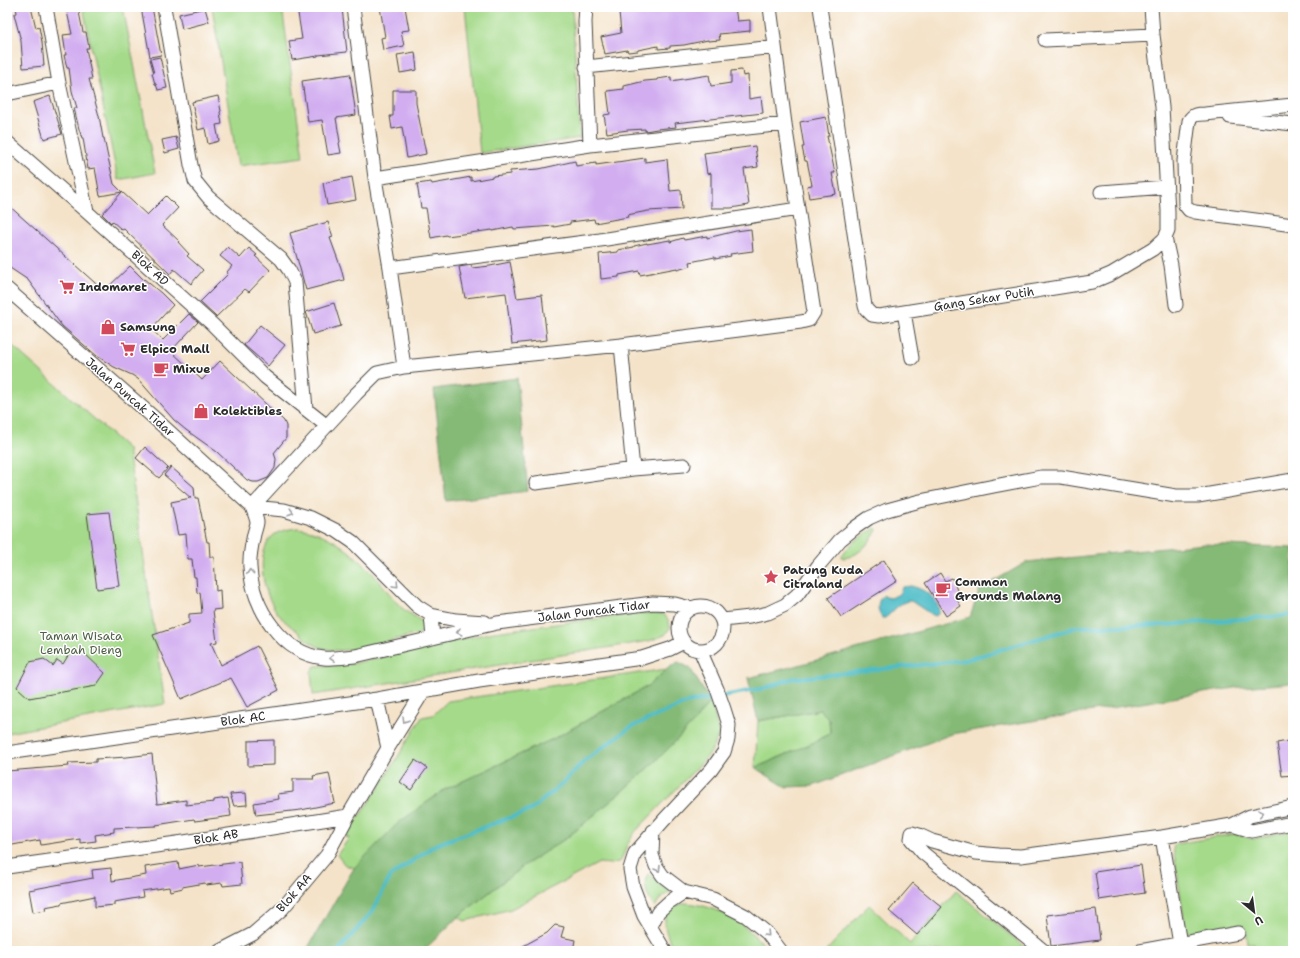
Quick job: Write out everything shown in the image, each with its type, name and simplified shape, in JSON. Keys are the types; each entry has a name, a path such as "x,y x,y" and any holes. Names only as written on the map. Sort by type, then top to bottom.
{"street":[{"path":"46,7 59,83 88,212"},
{"path":"164,7 191,165 196,181 208,197 281,259 295,282 306,409"},
{"path":"353,7 375,178 404,367"},
{"path":"586,7 586,67 590,145"},
{"path":"252,507 356,394 378,374 404,367 621,345 809,320 814,312 785,124 770,7"},
{"name":"Gang Sekar Putih","path":"820,7 865,306 872,315 904,312 1092,282 1111,274 1132,262 1165,238"},
{"path":"1151,7 1162,107 1168,211 1168,231 1165,238 1171,265 1176,304"},
{"path":"1045,40 1153,35"},
{"path":"586,67 775,47"},
{"path":"7,94 59,83"},
{"path":"1293,105 1197,114 1192,116 1189,121 1184,161 1186,205 1189,210 1293,225"},
{"path":"1205,114 1293,124"},
{"path":"375,178 590,145 785,124"},
{"name":"Blok AD","path":"7,142 88,212 212,324 265,377 326,426"},
{"path":"1101,192 1166,187"},
{"path":"390,268 600,240 798,209"},
{"name":"Jalan Puncak Tidar","path":"7,289 152,416 252,507 257,522 250,566 251,580 260,608 278,634 292,646 310,655 323,658 355,656 497,623 653,603 675,604 690,608"},
{"path":"904,312 912,358"},
{"path":"621,345 633,470"},
{"path":"536,483 684,465"},
{"path":"722,620 750,617 768,613 785,605 797,595 818,566 840,540 869,518 887,510 1041,477 1061,478 1176,496 1198,496 1293,480"},
{"name":"Jalan Puncak Tidar","path":"252,507 284,510 311,518 337,532 353,542 418,606 431,615 456,620 497,623"},
{"path":"703,606 709,607 719,614 724,626 718,644 706,650 700,650 688,646 684,642 679,630 679,623 685,612 690,608 703,606"},
{"path":"431,615 433,638"},
{"name":"Blok AC","path":"7,753 423,692 479,681 642,658 670,649 684,642"},
{"path":"665,951 644,916 632,887 630,870 634,853 711,770 724,752 728,739 729,725 717,689 700,650"},
{"path":"348,816 423,692"},
{"path":"376,699 388,748"},
{"path":"1044,951 923,853 911,839 912,834 976,853 1021,856 1162,837 1232,825 1250,816 1293,807"},
{"name":"Blok AB","path":"7,867 184,842 348,816"},
{"name":"Blok AA","path":"220,951 253,934 282,908 327,854 348,816"},
{"path":"1232,825 1252,831 1293,823"},
{"path":"653,831 652,855 656,866 663,876 684,892 713,900 746,916 767,934 782,951"},
{"path":"1162,837 1180,944"},
{"path":"651,926 658,912 669,902 684,892"},
{"path":"1140,951 1238,933"}],"green space":[{"path":"83,7 123,7 155,173 118,180"},
{"path":"212,7 282,7 303,157 238,166"},
{"path":"465,7 572,7 580,138 480,153"},
{"name":"Taman Wisata Lembah Dieng","path":"7,341 128,449 165,704 7,733"},
{"path":"517,378 528,491 446,501 434,389"},
{"path":"297,528 308,530 329,538 349,551 378,579 405,611 423,622 427,629 419,634 347,650 322,648 306,639 285,622 275,610 268,596 262,564 263,556 269,540 279,532"},
{"path":"876,528 877,530 874,535 859,552 843,558 842,556 852,543"},
{"path":"1204,544 1293,548 1293,683 1240,687 952,734 813,786 786,787 755,768 817,741 830,733 829,719 820,710 758,721 748,678 970,617 980,589 1027,562"},
{"path":"643,613 664,614 669,621 670,628 665,635 649,641 313,695 311,672 315,666 351,664 494,632"},
{"path":"678,662 690,668 710,701 695,721 661,756 612,800 568,837 523,866 458,917 423,951 306,951 354,868 398,823 444,790 555,738 648,686 667,669"},
{"path":"667,669 648,686 555,738 444,790 354,868 345,865 337,855 349,838 345,837 382,783 422,717 433,715 448,701"},
{"path":"710,701 719,734 710,754 635,832 627,845 621,861 611,864 599,863 511,909 465,921 458,917 523,866 568,837 612,800 661,756 695,721"},
{"path":"820,710 829,719 830,733 817,741 755,768 758,721"},
{"path":"1293,830 1293,951 1255,951 1254,944 1248,944 1246,930 1239,925 1190,933 1186,931 1173,847 1176,844 1234,834 1253,839"},
{"path":"649,873 662,886 671,891 659,900 655,907 652,904 646,890 646,881"},
{"path":"956,891 1030,951 826,951 869,905 910,944"},
{"path":"685,903 709,908 732,918 752,933 769,951 675,951 666,932 666,916 672,908"}],"water":[{"path":"911,586 921,589 930,595 936,603 939,613 936,616 932,615 911,601 907,601 900,604 885,618 882,618 878,606 881,597 884,595 885,597 891,598 899,594 902,587"}],"building":[{"path":"16,7 31,7 36,28 39,27 44,66 23,68 21,41 14,14 17,13"},
{"path":"66,7 78,7 83,32 86,32 89,48 86,48 92,79 89,79 114,184 122,192 100,196 95,168 88,169 83,138 79,129 74,108 77,108 72,91 69,68 67,68 64,55 66,55 63,35 72,34"},
{"path":"141,7 152,7 161,55 150,57"},
{"path":"297,7 331,7 332,9 342,8 347,52 318,55 292,60 289,41 302,39"},
{"path":"380,7 405,7 409,30 401,31 404,46 383,50 381,38 385,37"},
{"path":"670,7 735,7 737,21 750,20 750,31 719,34 720,40 708,40 670,46 670,48 658,49 658,46 638,51 628,52 627,50 605,54 601,37 621,33 619,12"},
{"path":"205,8 209,22 182,29 179,14"},
{"path":"415,52 417,70 400,73 397,55"},
{"path":"160,57 167,88 158,90 152,73 154,73 150,59"},
{"path":"742,70 743,76 748,75 749,99 761,97 763,113 675,123 676,127 645,131 645,129 607,133 604,115 610,114 607,91 624,89 624,86 671,77 671,81 709,75 711,86 731,83 731,71"},
{"path":"350,74 356,115 336,118 341,153 328,155 322,120 308,122 302,81"},
{"path":"393,90 416,90 416,103 426,154 407,158 402,127 392,129 390,116 393,116"},
{"path":"50,96 62,134 44,139 33,102"},
{"path":"218,96 222,124 216,125 219,141 208,144 205,128 198,130 192,102"},
{"path":"826,117 829,136 827,136 835,173 832,173 836,194 809,198 807,186 812,185 807,161 805,161 802,147 804,147 800,122"},
{"path":"176,137 179,149 165,153 162,140"},
{"path":"755,146 758,167 744,169 749,205 731,208 711,208 711,173 707,174 704,153"},
{"path":"645,158 645,162 667,159 670,191 681,190 682,209 648,211 627,215 628,217 595,223 594,219 570,222 570,224 554,227 514,229 513,227 431,238 426,208 421,208 417,184 431,182 432,184 471,177 471,181 510,174 510,171 539,169 575,161 576,166 596,163 596,165"},
{"path":"352,177 356,200 327,205 323,183"},
{"path":"122,192 147,215 166,196 178,208 162,225 179,241 178,242 189,254 187,256 203,270 191,284 174,269 170,274 124,229 122,230 112,221 111,223 102,214"},
{"name":"Elpico Mall","path":"7,204 104,291 130,266 144,280 161,293 173,305 151,329 163,340 189,314 198,322 171,351 202,380 220,361 284,421 286,426 286,438 274,453 276,459 275,468 268,478 258,482 247,480 217,452 174,420 138,379 114,367 97,356 62,326 28,280 7,266"},
{"path":"328,222 333,237 330,238 344,280 306,290 290,233"},
{"path":"751,229 753,251 730,254 731,256 715,259 715,257 690,262 691,266 677,270 677,268 640,275 639,271 619,275 619,277 601,279 599,254 618,252 618,250 647,243 670,240 670,242 683,238 684,240 707,236 707,238"},
{"path":"228,247 240,258 249,248 270,270 249,292 245,289 216,317 200,302 228,274 227,272 232,266 220,256"},
{"path":"510,262 517,298 542,295 547,340 512,344 506,293 465,298 459,267 471,265 472,268"},
{"path":"334,303 341,326 313,334 306,312"},
{"path":"260,325 285,345 268,366 244,345"},
{"path":"145,447 168,468 159,478 136,458"},
{"path":"171,467 194,487 195,498 198,498 207,542 209,542 210,557 214,557 216,591 220,590 221,609 213,610 217,642 211,643 221,665 257,646 279,690 247,707 231,678 181,699 153,635 189,623 189,614 202,613 200,592 197,593 196,577 194,577 192,559 188,559 186,534 178,535 171,502 191,498 164,475"},
{"path":"109,512 119,586 97,589 87,514"},
{"path":"884,560 897,581 841,617 828,598"},
{"name":"Common Grounds Malang","path":"940,573 945,581 952,578 959,595 955,597 961,606 946,616 925,583"},
{"path":"82,651 105,673 96,686 29,698 17,687 30,662 44,659 53,666 57,660 63,664 69,654"},
{"path":"274,740 274,765 248,766 248,741"},
{"path":"1293,740 1293,775 1282,776 1277,743"},
{"path":"152,754 157,804 186,800 186,805 214,802 214,800 228,798 231,816 195,821 194,819 156,826 114,828 114,832 95,835 96,841 80,843 80,839 41,845 40,840 7,846 7,771 69,766 68,763 96,762 96,759"},
{"path":"415,760 427,768 411,790 400,782"},
{"path":"329,773 335,803 301,810 256,815 254,803 279,799 278,794 293,792 293,779 314,779 313,776"},
{"path":"246,793 247,805 234,806 230,794"},
{"path":"178,862 179,869 199,865 199,867 240,862 242,884 223,886 222,883 206,885 205,883 182,887 183,888 170,891 169,887 142,891 143,897 114,902 114,905 95,907 95,896 45,907 46,910 33,912 29,890 93,878 92,870 111,868 112,881 146,875 145,867"},
{"path":"1141,865 1145,893 1099,900 1095,872"},
{"path":"913,883 942,907 917,935 889,911"},
{"path":"1096,909 1100,940 1051,946 1047,915"},
{"path":"555,925 564,927 561,937 575,940 573,951 514,951 547,933"}],"waterway":[{"path":"338,951 372,912 391,876 435,845 531,810 562,784 584,761 631,727 686,703 765,688 790,679 966,660 1077,627 1165,625 1293,615"}],"place":[{"name":"Indomaret","path":"67,287"},
{"name":"Samsung","path":"108,327"},
{"name":"Elpico Mall","path":"128,349"},
{"name":"Mixue","path":"161,369"},
{"name":"Kolektibles","path":"201,411"},
{"name":"Patung Kuda Citraland","path":"771,577"},
{"name":"Common Grounds Malang","path":"943,589"}]}
